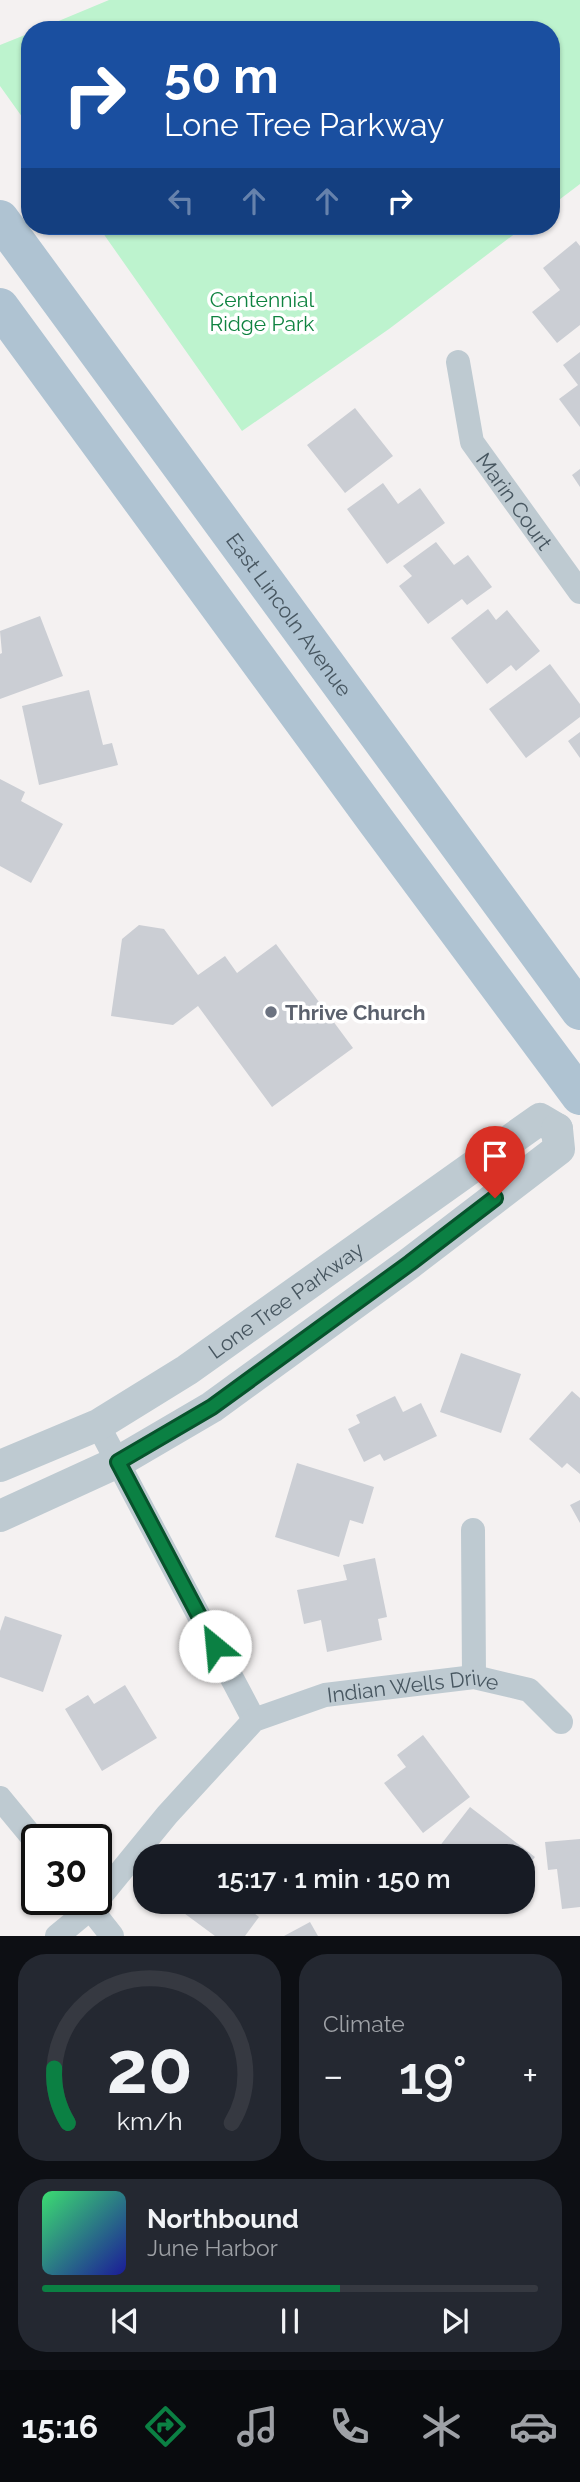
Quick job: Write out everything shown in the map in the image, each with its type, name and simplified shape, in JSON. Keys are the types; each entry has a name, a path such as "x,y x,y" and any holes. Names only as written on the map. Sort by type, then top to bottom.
{"main road":[{"name":"East Lincoln Avenue","path":"0,219 580,1011"},
{"path":"0,307 384,833 580,1096"}],"street":[{"name":"Marin Court","path":"458,362 472,442 580,592"},
{"name":"Lone Tree Parkway","path":"0,1466 98,1425 187,1370 540,1119 568,1120 559,1149 410,1263 212,1407 118,1462 0,1516"},
{"path":"98,1425 254,1720"},
{"path":"473,1530 474,1676"},
{"name":"Indian Wells Drive","path":"112,1876 254,1720 325,1695 474,1676 529,1690 561,1722"},
{"path":"0,1798 21,1824"},
{"name":"Indian Wells Drive","path":"57,1936 77,1915"},
{"path":"96,1915 112,1936"}],"green space":[{"path":"109,0 580,0 580,184 560,199 560,21 59,21"},
{"path":"21,37 21,115 0,86 0,45"},
{"name":"Centennial Ridge Park","path":"104,235 513,235 389,329 242,431"}],"building":[{"path":"576,241 580,246 580,325 557,343 532,312 560,290 543,268"},
{"path":"580,352 580,427 559,399 578,385 563,365"},
{"path":"355,408 393,456 345,493 307,445"},
{"path":"580,469 580,487 572,475"},
{"path":"383,483 398,504 420,488 445,523 387,564 347,509"},
{"path":"436,542 454,565 468,555 492,587 467,605 462,599 428,624 399,586 412,576 403,566"},
{"path":"488,609 496,620 507,610 540,651 516,671 511,665 487,684 451,638"},
{"path":"40,616 63,676 0,699 0,631"},
{"path":"550,664 580,704 580,717 526,758 489,709"},
{"path":"89,690 103,745 112,743 118,765 39,785 22,706"},
{"path":"580,732 580,758 568,741"},
{"path":"0,779 25,792 21,801 63,824 31,883 0,866"},
{"path":"139,925 164,929 198,975 225,956 237,973 276,944 353,1048 272,1107 198,1006 173,1025 111,1016 122,939"},
{"path":"461,1353 521,1374 501,1433 440,1412"},
{"path":"572,1391 580,1398 580,1474 567,1463 562,1468 529,1439"},
{"path":"395,1396 403,1412 421,1403 437,1436 384,1461 380,1454 364,1462 348,1429 360,1423 356,1415"},
{"path":"297,1463 374,1487 363,1524 350,1520 339,1557 275,1537"},
{"path":"580,1500 580,1523 570,1505"},
{"path":"375,1558 387,1617 378,1619 382,1640 327,1652 321,1620 304,1624 297,1590 347,1580 343,1565"},
{"path":"5,1616 62,1635 43,1692 0,1677 0,1631"},
{"path":"125,1685 157,1738 102,1771 65,1709 88,1695 94,1704"},
{"path":"423,1735 470,1797 423,1833 384,1783 406,1767 397,1755"},
{"path":"470,1807 518,1844 441,1844"},
{"path":"580,1839 580,1907 562,1909 557,1869 548,1870 545,1842"},
{"path":"185,1914 255,1914 259,1917 245,1936 215,1936"},
{"path":"310,1922 318,1936 284,1936"}],"place":[{"name":"Thrive Church","path":"271,1012"}],"route":[{"path":"215,1646 118,1462 212,1407 495,1198"}]}
